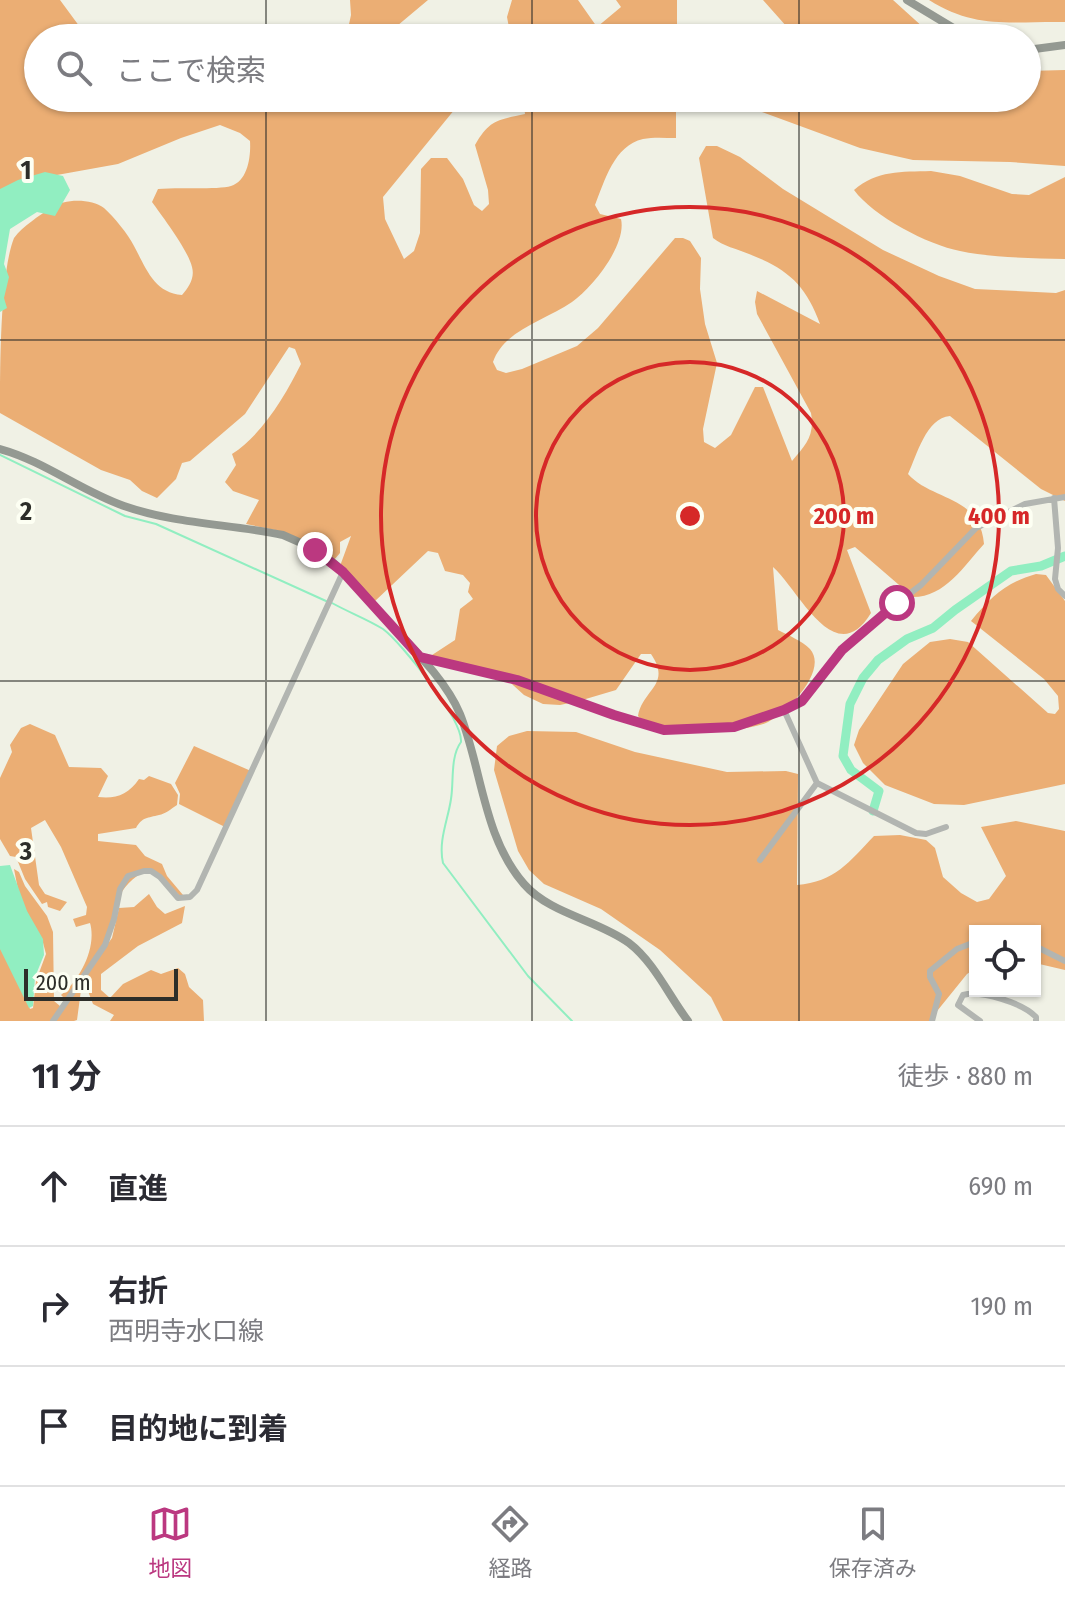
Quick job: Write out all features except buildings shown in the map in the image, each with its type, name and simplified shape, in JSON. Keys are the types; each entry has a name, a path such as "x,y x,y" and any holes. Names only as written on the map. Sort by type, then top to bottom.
{"main road":[{"path":"907,0 947,24"},
{"path":"1041,48 1065,45"},
{"path":"0,449 37,463 121,505 152,515 283,535 315,550 343,572 420,657 459,712 485,803 501,845 524,884 548,902 628,942 651,967 688,1021"}],"street":[{"path":"420,657 517,680 664,730 734,727 802,701 842,650 921,585 976,528 1025,504 1065,497"},
{"path":"1054,498 1058,548 1055,579 1065,596"},
{"path":"53,1021 105,945 120,889 128,876 151,871 178,898 190,897 197,890 343,572"},
{"path":"784,710 817,783 916,833 926,834 946,827"},
{"path":"760,860 817,783"},
{"path":"932,1021 939,994 930,971 957,949 969,944"},
{"path":"1041,949 1065,961"},
{"path":"980,1021 958,1005 963,995 979,994 1024,1007 1036,1017 1036,1021"}],"shaded area":[{"path":"0,0 60,0 78,24 24,24 24,112 453,112 383,197 385,219 404,259 414,251 420,233 421,169 431,158 447,158 463,179 474,205 482,211 489,204 475,145 490,125 525,112 676,112 676,138 647,138 633,143 612,165 595,205 600,214 621,219 619,241 606,265 572,302 506,342 493,362 497,370 506,373 522,369 577,346 598,328 675,238 683,238 690,241 701,258 700,289 705,324 717,363 703,429 704,442 715,448 731,435 755,387 763,387 792,461 808,439 812,428 811,413 757,314 757,291 820,324 802,289 785,272 713,238 699,158 706,146 717,146 740,157 783,189 883,250 939,276 975,289 1056,293 1065,290 1065,501 1041,489 950,416 942,418 923,439 908,474 918,483 965,507 981,528 984,544 944,586 924,596 913,597 855,547 847,550 871,613 858,629 844,634 818,621 773,567 778,630 810,649 814,658 814,668 803,690 776,717 759,725 733,730 674,733 649,727 638,716 659,673 651,654 641,654 616,690 560,705 543,704 524,695 503,676 429,657 455,640 460,609 473,599 468,592 470,583 463,575 445,571 438,553 428,551 374,602 340,566 351,536 340,542 340,553 334,560 275,530 246,524 259,500 233,491 225,482 236,465 232,454 263,426 280,402 301,364 295,349 289,347 245,414 190,461 182,463 176,479 157,498 142,491 130,480 101,470 0,413 3,297 14,238 57,204 92,202 104,208 125,231 147,271 158,284 164,290 182,295 193,275 190,260 152,202 158,189 217,188 237,183 245,174 250,141 220,125 118,164 18,182 0,197"},
{"path":"350,0 428,0 399,24 349,24"},
{"path":"512,0 578,0 595,24 508,24"},
{"path":"616,0 677,0 677,24 601,24 621,7"},
{"path":"763,0 893,0 920,24 784,24"},
{"path":"929,0 1065,0 1065,22 979,20 946,10"},
{"path":"1065,70 1065,166 913,160 860,148 762,112 1041,112 1041,71"},
{"path":"931,171 960,176 1012,194 1029,195 1065,177 1065,259 999,256 947,248 887,219 854,190 881,175"},
{"path":"45,172 63,176 70,190 55,216 37,212 10,229 4,264 9,277 4,298 7,308 0,312 0,189"},
{"path":"1036,574 1046,575 1065,601 1065,784 964,805 934,804 885,785 863,763 854,745 859,730 903,664 930,642 950,639 968,642 1048,713 1055,714 1059,709 1058,696 1044,679 971,621 999,592"},
{"path":"30,724 55,735 69,767 101,768 108,776 98,797 121,795 139,779 149,776 171,784 178,795 177,805 164,814 143,820 136,828 98,834 98,841 136,845 145,856 162,864 167,876 183,895 180,896 159,874 148,869 122,891 109,942 119,908 134,907 149,894 165,914 185,906 182,923 138,946 101,974 101,990 110,998 123,984 151,970 161,974 178,968 185,974 189,987 203,1000 204,1021 110,1021 114,1015 93,1004 86,986 81,990 77,1020 0,1021 0,948 19,980 30,1009 33,1008 36,981 46,954 42,939 20,900 14,869 47,916 53,932 54,1001 60,1006 95,965 65,999 61,995 75,981 85,962 92,932 90,923 76,927 73,919 86,915 87,907 61,847 45,820 31,828 39,885 45,894 67,902 60,911 48,907 47,902 42,904 25,879 16,857 10,856 0,839 0,778 12,752 10,745 21,728"},
{"path":"527,731 576,732 635,752 727,772 786,771 798,774 797,885 831,875 849,862 874,836 900,835 926,840 935,848 943,877 977,902 989,899 1006,876 981,827 1016,821 1065,831 1065,970 1041,964 1041,925 969,925 969,973 929,1021 723,1021 711,997 660,950 601,909 544,884 529,870 518,851 494,770 497,746 509,736"},
{"path":"194,746 251,771 225,827 179,804 180,794 175,783"},
{"path":"10,865 27,911 43,939 44,955 35,977 33,1006 29,1008 0,949 0,866"}],"waterway":[{"path":"0,455 125,516 156,524 326,601"},
{"path":"873,811 879,791 851,770 843,756 850,704 863,678 878,660 907,639 933,628 1011,571 1041,566 1065,556"},
{"path":"332,603 377,625 392,637 430,682 452,717 461,742 454,762 443,839 443,863 528,976 572,1021"}],"route":[{"path":"315,550 343,572 420,657 517,680 571,701 664,730 734,727 802,701 842,650 897,603"}]}
